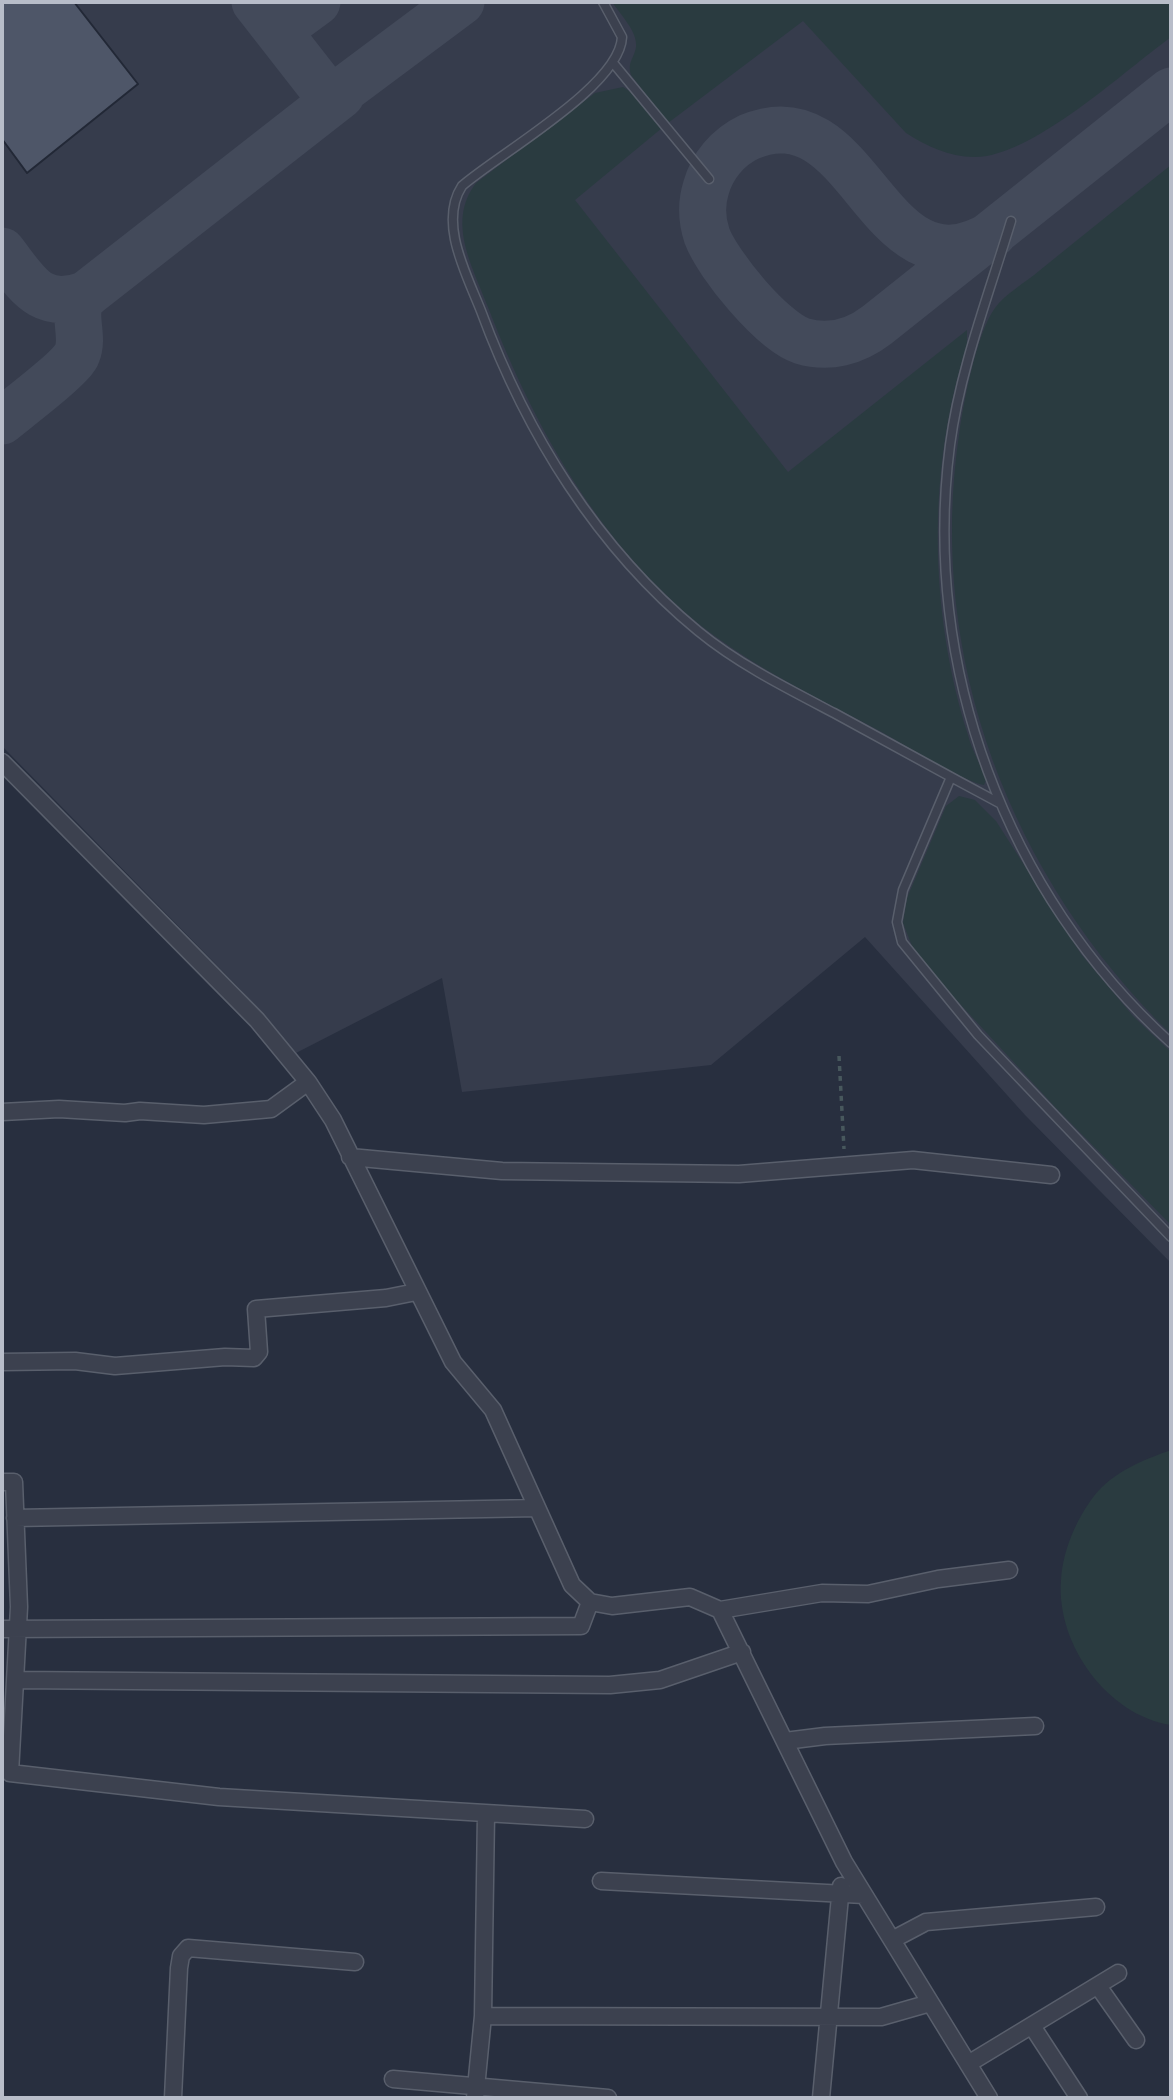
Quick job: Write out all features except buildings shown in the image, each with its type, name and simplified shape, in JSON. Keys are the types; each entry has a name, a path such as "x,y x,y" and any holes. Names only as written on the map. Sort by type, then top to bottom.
{"street":[{"path":"2,762 257,1020 307,1082 333,1120 453,1363 493,1410 572,1585 590,1602 612,1606 691,1597 720,1610 821,1593 868,1594 938,1579 1009,1570"},
{"path":"2,1112 59,1109 125,1114 141,1111 239,1114 271,1109 307,1082"},
{"path":"350,1157 502,1171 739,1174 913,1160 1051,1175"},
{"path":"2,1362 75,1361 115,1366 225,1357 254,1358 259,1352 256,1309 386,1298 416,1292"},
{"path":"2,1482 14,1482 15,1518 9,1629 15,1681 6,1772 219,1797 586,1819"},
{"path":"15,1518 537,1508"},
{"path":"9,1629 581,1626 590,1602"},
{"path":"720,1610 844,1862 989,2098"},
{"path":"15,1681 610,1685 660,1680 742,1652"},
{"path":"785,1741 825,1735 1035,1726"},
{"path":"476,2092 483,2016 486,1814"},
{"path":"821,2098 844,1862"},
{"path":"601,1881 864,1895"},
{"path":"892,1940 926,1922 1096,1907"},
{"path":"173,2098 179,1968 181,1956 188,1948 355,1962"},
{"path":"968,2064 1118,1973"},
{"path":"1098,1986 1136,2039"},
{"path":"483,2016 881,2017 930,2003"},
{"path":"1032,2026 1079,2098"},
{"path":"393,2078 476,2092 608,2098"}],"lane":[{"path":"603,2 622,37 622,48 614,64 596,84 471,178 458,192 453,218 459,252 513,390 550,458 577,498 625,559 677,613 721,648 1001,804"},
{"path":"614,64 709,179"},
{"path":"1011,220 954,418 950,447 945,533 949,615 956,660 972,727 1001,804 1027,858 1084,949 1124,996 1171,1043"},
{"path":"951,777 903,890 897,922 902,942 978,1035 1171,1237"}],"path":[{"path":"839,1056 845,1166"}],"shaded area":[{"path":"2,2 1171,2 1171,1263 1025,1115 865,937 711,1065 462,1092 442,978 296,1053 241,990 2,746"},
{"path":"612,2 1171,2 1171,37 1083,106 1034,137 1010,149 987,156 965,157 934,148 906,133 803,21 668,123 631,75 630,67 636,41"},
{"path":"623,87 634,94 662,128 575,200 788,472 967,330 967,345 954,392 945,441 939,490 938,540 940,590 955,688 970,741 986,780 984,785 947,769 771,673 731,648 673,602 638,566 606,527 577,486 528,399 465,245 463,213 467,198 476,183 595,93"},
{"path":"1171,165 1171,1034 1115,973 1066,906 1025,835 993,760 969,681 956,601 952,518 959,435 967,388 988,319 1010,293"},
{"path":"959,796 975,800 996,821 1081,954 1133,1016 1171,1052 1171,1225 1056,1108 936,978 912,946 903,923 907,898 946,806"},
{"path":"1171,1450 1171,1725 1148,1719 1126,1707 1107,1692 1090,1673 1067,1628 1061,1580 1064,1558 1072,1536 1094,1496 1119,1474"}],"taxiway":[{"path":"255,2 326,93 335,96 461,2"},
{"path":"287,24 317,2"},
{"path":"993,234 953,248 921,242 894,221 845,165 819,142 787,130 749,137 734,146 712,172 703,200 704,224 713,248 747,296 762,311 790,335 802,341 832,344 851,340 877,325 1171,91"},
{"path":"2,421 55,378 77,354 80,339 78,309 84,296 341,95"},
{"path":"2,251 27,283 46,297 71,299 87,294"}]}
